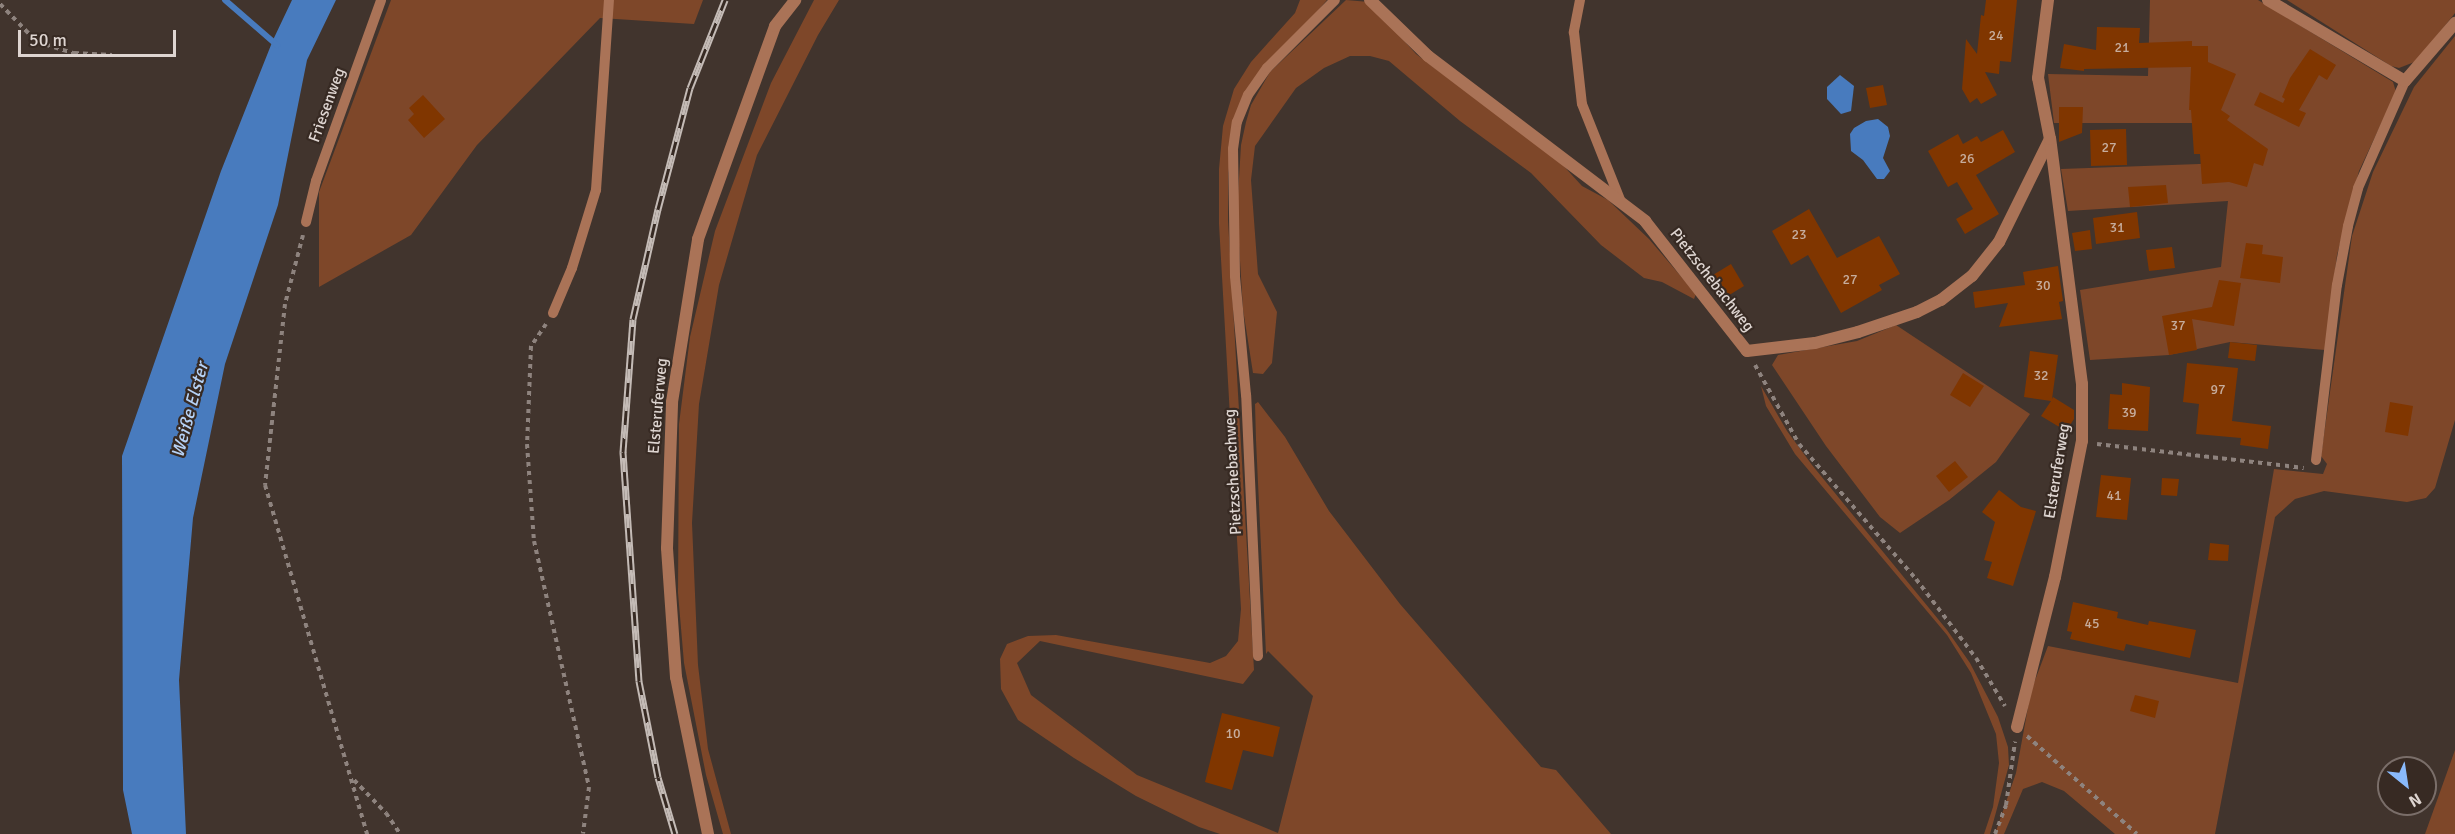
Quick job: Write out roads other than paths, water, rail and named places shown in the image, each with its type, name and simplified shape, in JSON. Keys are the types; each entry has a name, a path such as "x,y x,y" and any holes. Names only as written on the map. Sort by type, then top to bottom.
{"street":[{"name":"Elsteruferweg","path":"708,834 676,678 667,548 672,402 698,239 775,26 795,0"},
{"name":"Pietzschebachweg","path":"1370,0 1428,56 1645,221 1747,351 1815,343 1847,335 1917,312 1941,300 1972,276 1999,242 2050,139"},
{"name":"Elsteruferweg","path":"2018,727 2055,577 2082,441 2082,384 2050,139 2038,78 2048,0"},
{"path":"2268,0 2405,81 2455,23"}],"lane":[{"name":"Friesenweg","path":"306,222 316,181 381,0"},
{"path":"553,313 572,268 596,190 609,0"},
{"name":"Pietzschebachweg","path":"1258,656 1246,395 1235,276 1233,149 1237,122 1248,95 1267,68 1335,0"},
{"path":"1580,0 1574,32 1582,104 1621,202"},
{"path":"2316,460 2337,285 2348,226 2358,188 2405,81"}],"water":[{"name":"Weiße Elster","path":"292,0 336,0 307,60 278,205 225,364 193,518 179,680 186,834 132,834 123,790 122,456 221,171 273,40"},
{"path":"1840,75 1854,86 1851,111 1841,114 1827,99 1827,87"},
{"path":"1878,119 1888,127 1890,136 1883,158 1890,171 1884,179 1877,179 1863,160 1851,151 1850,134 1854,128 1866,121"}],"waterway":[{"path":"225,0 277,45"}],"railway":[{"path":"675,834 658,777 639,681 623,452 633,319 658,209 690,88 725,0"}]}
